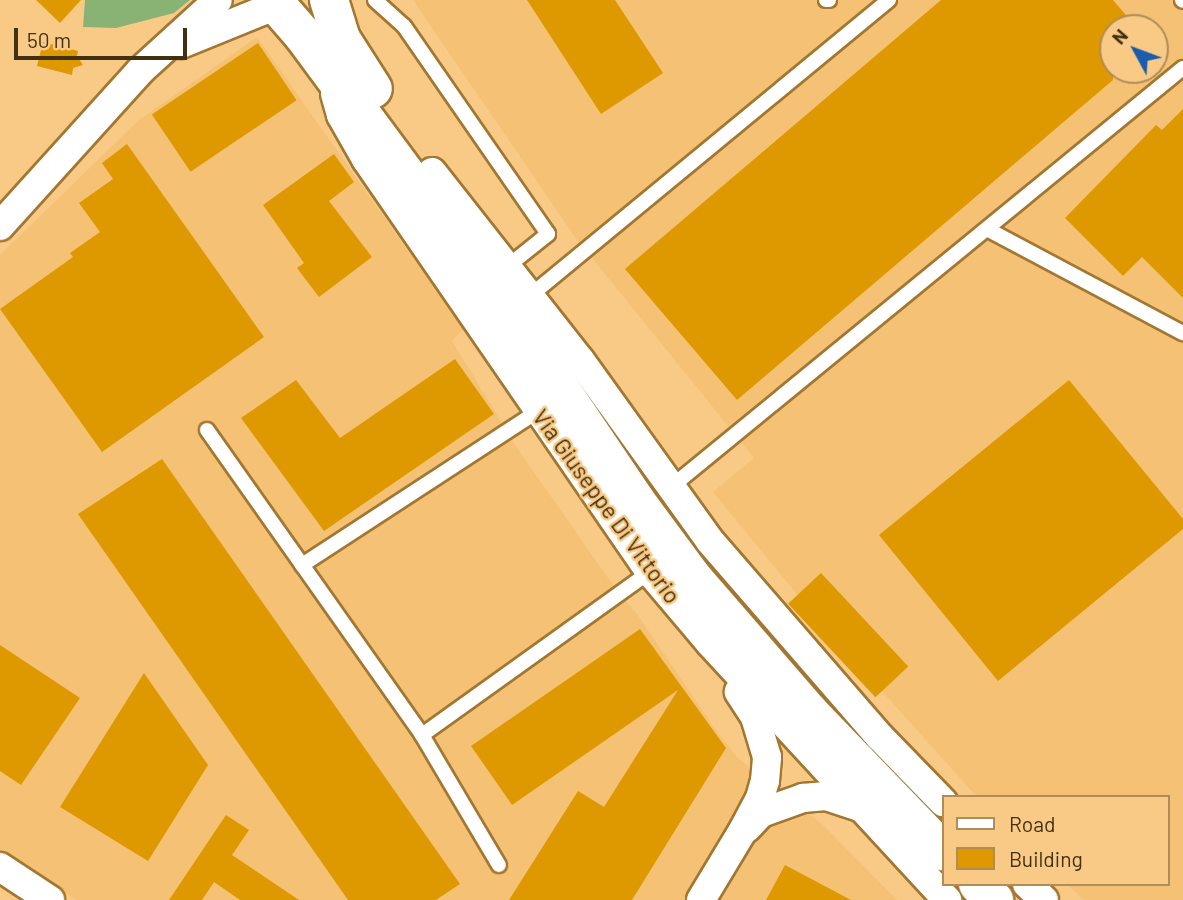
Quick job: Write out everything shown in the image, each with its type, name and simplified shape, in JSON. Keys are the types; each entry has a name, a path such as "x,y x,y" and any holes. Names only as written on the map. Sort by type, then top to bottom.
{"main road":[{"name":"Via Giuseppe Di Vittorio","path":"330,0 345,47 522,306 636,501 693,578 810,713 942,850"},
{"name":"Via Giuseppe Di Vittorio","path":"284,2 327,68 522,306"},
{"path":"980,886 994,900"}],"street":[{"path":"0,226 154,57 218,0"},
{"path":"154,57 284,2"},
{"name":"Via Giuseppe Di Vittorio","path":"327,68 341,116 366,159 650,572 710,643 947,900"},
{"name":"Via Giuseppe Di Vittorio","path":"432,172 508,266 522,306 671,487 710,541 880,737 942,801"},
{"path":"701,900 743,832 760,798 767,757 755,717 710,643"},
{"path":"743,832 761,813 803,798 826,796 859,807"},
{"path":"0,867 50,900"},
{"path":"1029,886 1044,900"}],"lane":[{"path":"375,0 404,26 548,234 508,266"},
{"path":"522,306 889,0"},
{"path":"671,487 1183,68"},
{"path":"987,229 1183,333"},
{"path":"302,565 538,411"},
{"path":"207,430 422,734 499,865"},
{"path":"422,734 650,572"}],"shaded area":[{"path":"413,0 1183,0 1183,900 1084,900 1069,886 1169,886 1169,795 975,795 818,620 713,492 754,458 575,237"},
{"path":"257,37 463,329 452,341 517,448 613,585 637,614 717,732 737,757 823,825 897,900 76,900 0,851 0,255 139,120"}],"green space":[{"path":"85,0 190,0 174,13 116,28 83,27"}],"building":[{"path":"36,0 81,0 60,23"},
{"path":"527,0 615,0 663,73 601,114"},
{"path":"941,0 1113,0 1125,14 1099,14 1099,84 1108,84 737,400 625,269"},
{"path":"43,42 78,51 77,56 83,65 73,68 72,75 37,66"},
{"path":"258,43 297,100 190,172 152,115"},
{"path":"1183,109 1183,298 1142,257 1123,276 1065,218 1156,125 1162,130"},
{"path":"127,144 264,337 102,452 0,309 73,257 70,253 100,232 79,203 113,179 102,163"},
{"path":"334,154 354,182 329,201 372,257 319,297 297,268 304,263 263,205"},
{"path":"455,359 494,414 324,531 241,418 296,380 340,438"},
{"path":"1069,380 1183,519 1183,529 998,681 879,535"},
{"path":"162,459 460,884 436,900 348,900 78,514"},
{"path":"821,573 908,667 875,697 788,604"},
{"path":"640,629 726,748 632,900 509,900 578,791 604,807 678,690 512,805 471,746"},
{"path":"0,645 80,698 21,785 0,771"},
{"path":"144,673 208,765 148,861 60,807"},
{"path":"226,815 249,830 232,855 299,900 240,900 214,882 202,900 169,900"},
{"path":"785,865 851,900 766,900"}]}
